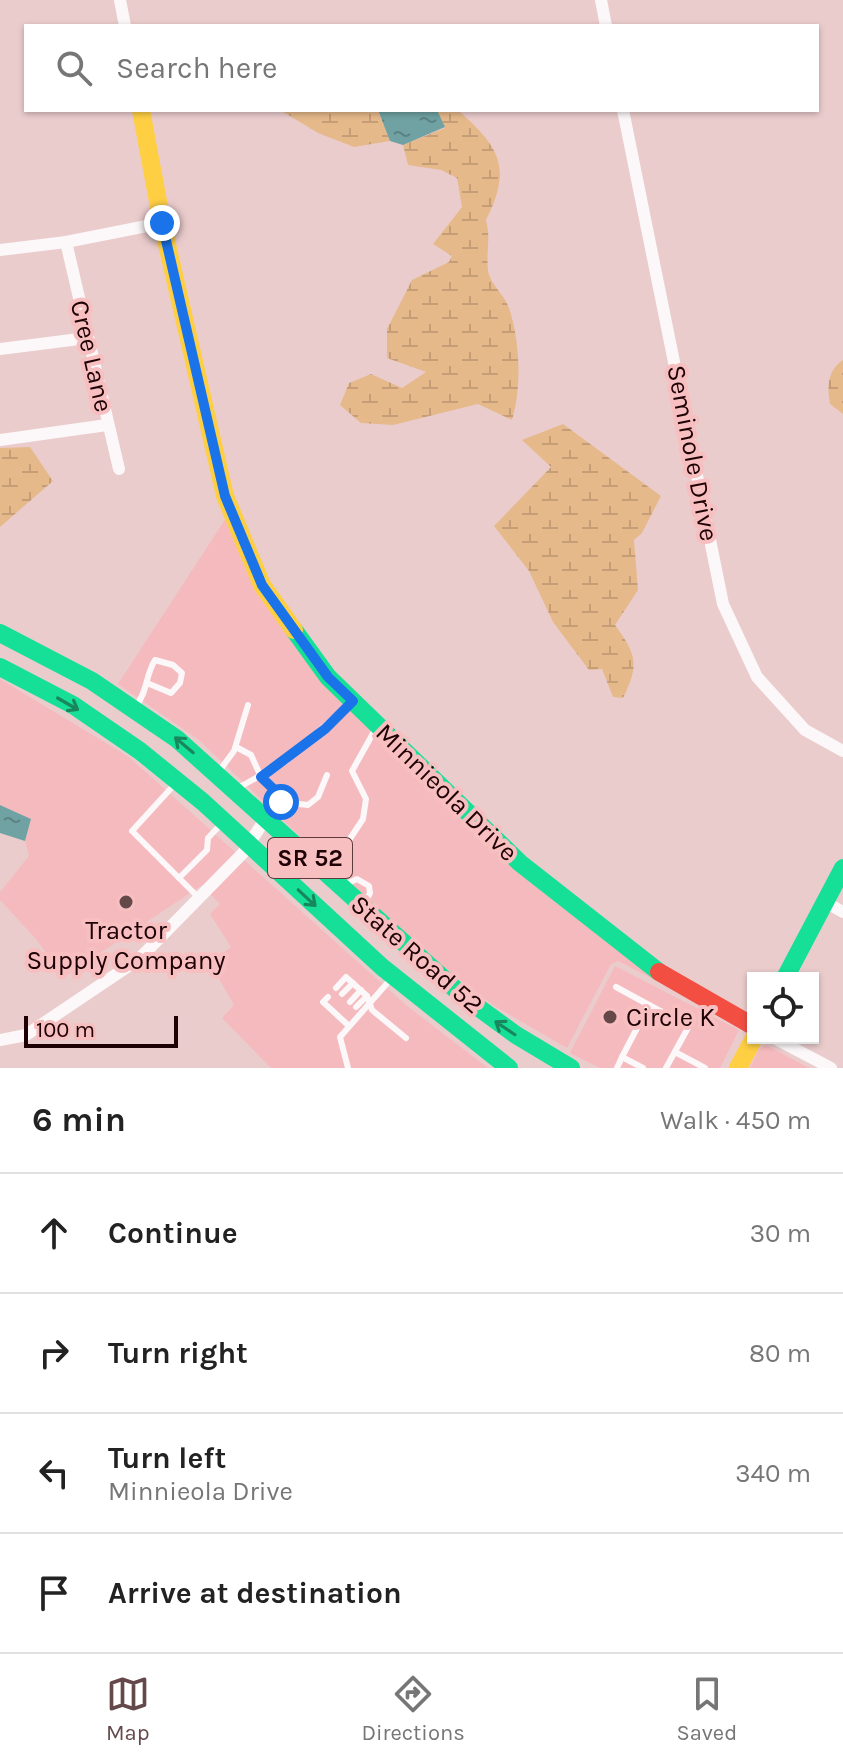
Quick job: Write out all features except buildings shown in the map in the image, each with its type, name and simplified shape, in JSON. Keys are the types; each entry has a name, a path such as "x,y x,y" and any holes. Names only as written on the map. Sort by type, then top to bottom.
{"main road":[{"name":"Minnieola Drive","path":"141,112 162,223 225,496 262,585 328,677 520,863 591,922 664,976 747,1023"},
{"name":"State Road 52","path":"0,633 76,672 177,739 475,1008 571,1068"},
{"name":"State Road 52","path":"0,667 104,725 180,779 392,977 456,1032 509,1068"},
{"path":"788,972 843,868"},
{"path":"738,1068 751,1044"}],"street":[{"path":"120,0 125,24"},
{"path":"601,0 606,24"},
{"name":"Seminole Drive","path":"623,112 723,604 757,677 805,730 843,751"},
{"path":"0,250 66,242 162,223"},
{"name":"Cree Lane","path":"66,242 119,469"},
{"path":"0,349 87,338"},
{"path":"0,440 107,425"},
{"path":"0,1040 26,1035 139,959 250,844 266,818"},
{"path":"825,902 843,912"},
{"path":"785,1044 831,1068"}],"lane":[{"path":"134,709 145,694 147,683 155,660 173,665 182,673 180,683 171,693 147,683"},
{"path":"235,790 247,781 261,777 313,739 353,701"},
{"path":"217,774 236,747 248,705"},
{"path":"327,873 363,819 366,799 352,771 370,732 378,725"},
{"path":"236,747 251,755 261,777 287,802"},
{"path":"266,818 281,802 308,805 318,797 327,775"},
{"path":"180,779 132,831 199,898"},
{"path":"179,878 207,850 208,838 225,820"},
{"path":"336,988 346,977 366,996 372,1010 406,1038"},
{"path":"353,1005 392,977"},
{"path":"342,994 353,983"},
{"path":"616,987 689,1026 666,1068"},
{"path":"348,1068 340,1037 344,1018 366,996"},
{"path":"328,997 323,1002 332,1005 344,1018"},
{"path":"617,1068 649,1005"},
{"path":"675,1052 705,1068"},
{"path":"622,1057 643,1068"}],"shaded area":[{"path":"226,518 262,601 614,946 747,1024 747,1031 744,1033 742,1025 618,961 611,964 567,1048 493,1005 414,945 199,740 118,684"},
{"path":"0,679 129,757 406,1005 488,1068 271,1068 222,1018 234,1005 210,963 231,947 210,914 220,904 202,885 64,977 36,939 0,900 0,892 29,856 25,841 31,819 0,805"},
{"path":"615,966 739,1030 720,1068 600,1068 570,1053"},
{"path":"766,1045 809,1068 750,1068 759,1049"}],"green space":[{"path":"283,112 379,112 390,141 354,147 318,133"},
{"path":"438,112 460,112 483,135 498,159 499,186 486,220 488,270 507,303 516,335 518,379 512,420 478,404 393,425 361,423 340,405 349,383 371,374 402,388 426,372 387,358 387,329 412,280 449,262 452,256 433,244 462,207 457,178 441,170 408,165 403,145 445,128"},
{"path":"843,360 843,414 830,404 829,379"},
{"path":"563,424 661,496 642,533 634,540 638,590 615,625 628,644 633,660 632,676 623,698 613,697 602,669 589,670 553,622 529,571 494,526 551,467 522,440"},
{"path":"30,447 53,481 0,527 0,448"}],"water":[{"path":"379,112 438,112 445,127 403,145 390,141"},
{"path":"0,805 31,819 25,841 0,833"}],"traffic: fast":[{"path":"294,630 328,677 520,863 659,972"},
{"path":"0,633 92,681 177,739 464,997 516,1035 571,1068"},
{"path":"0,667 73,705 140,751 203,802 382,967 509,1068"},
{"path":"788,972 843,868"}],"traffic: slow":[{"path":"141,112 162,223 225,496 262,585 294,630"},
{"path":"738,1068 751,1044"}],"traffic: jam":[{"path":"659,972 747,1023"}],"place":[{"name":"Tractor Supply Company","path":"126,902"},
{"name":"Circle K","path":"610,1017"}],"route":[{"path":"162,223 225,496 262,585 328,677 353,701 325,729 261,777 287,802 281,802"}]}
